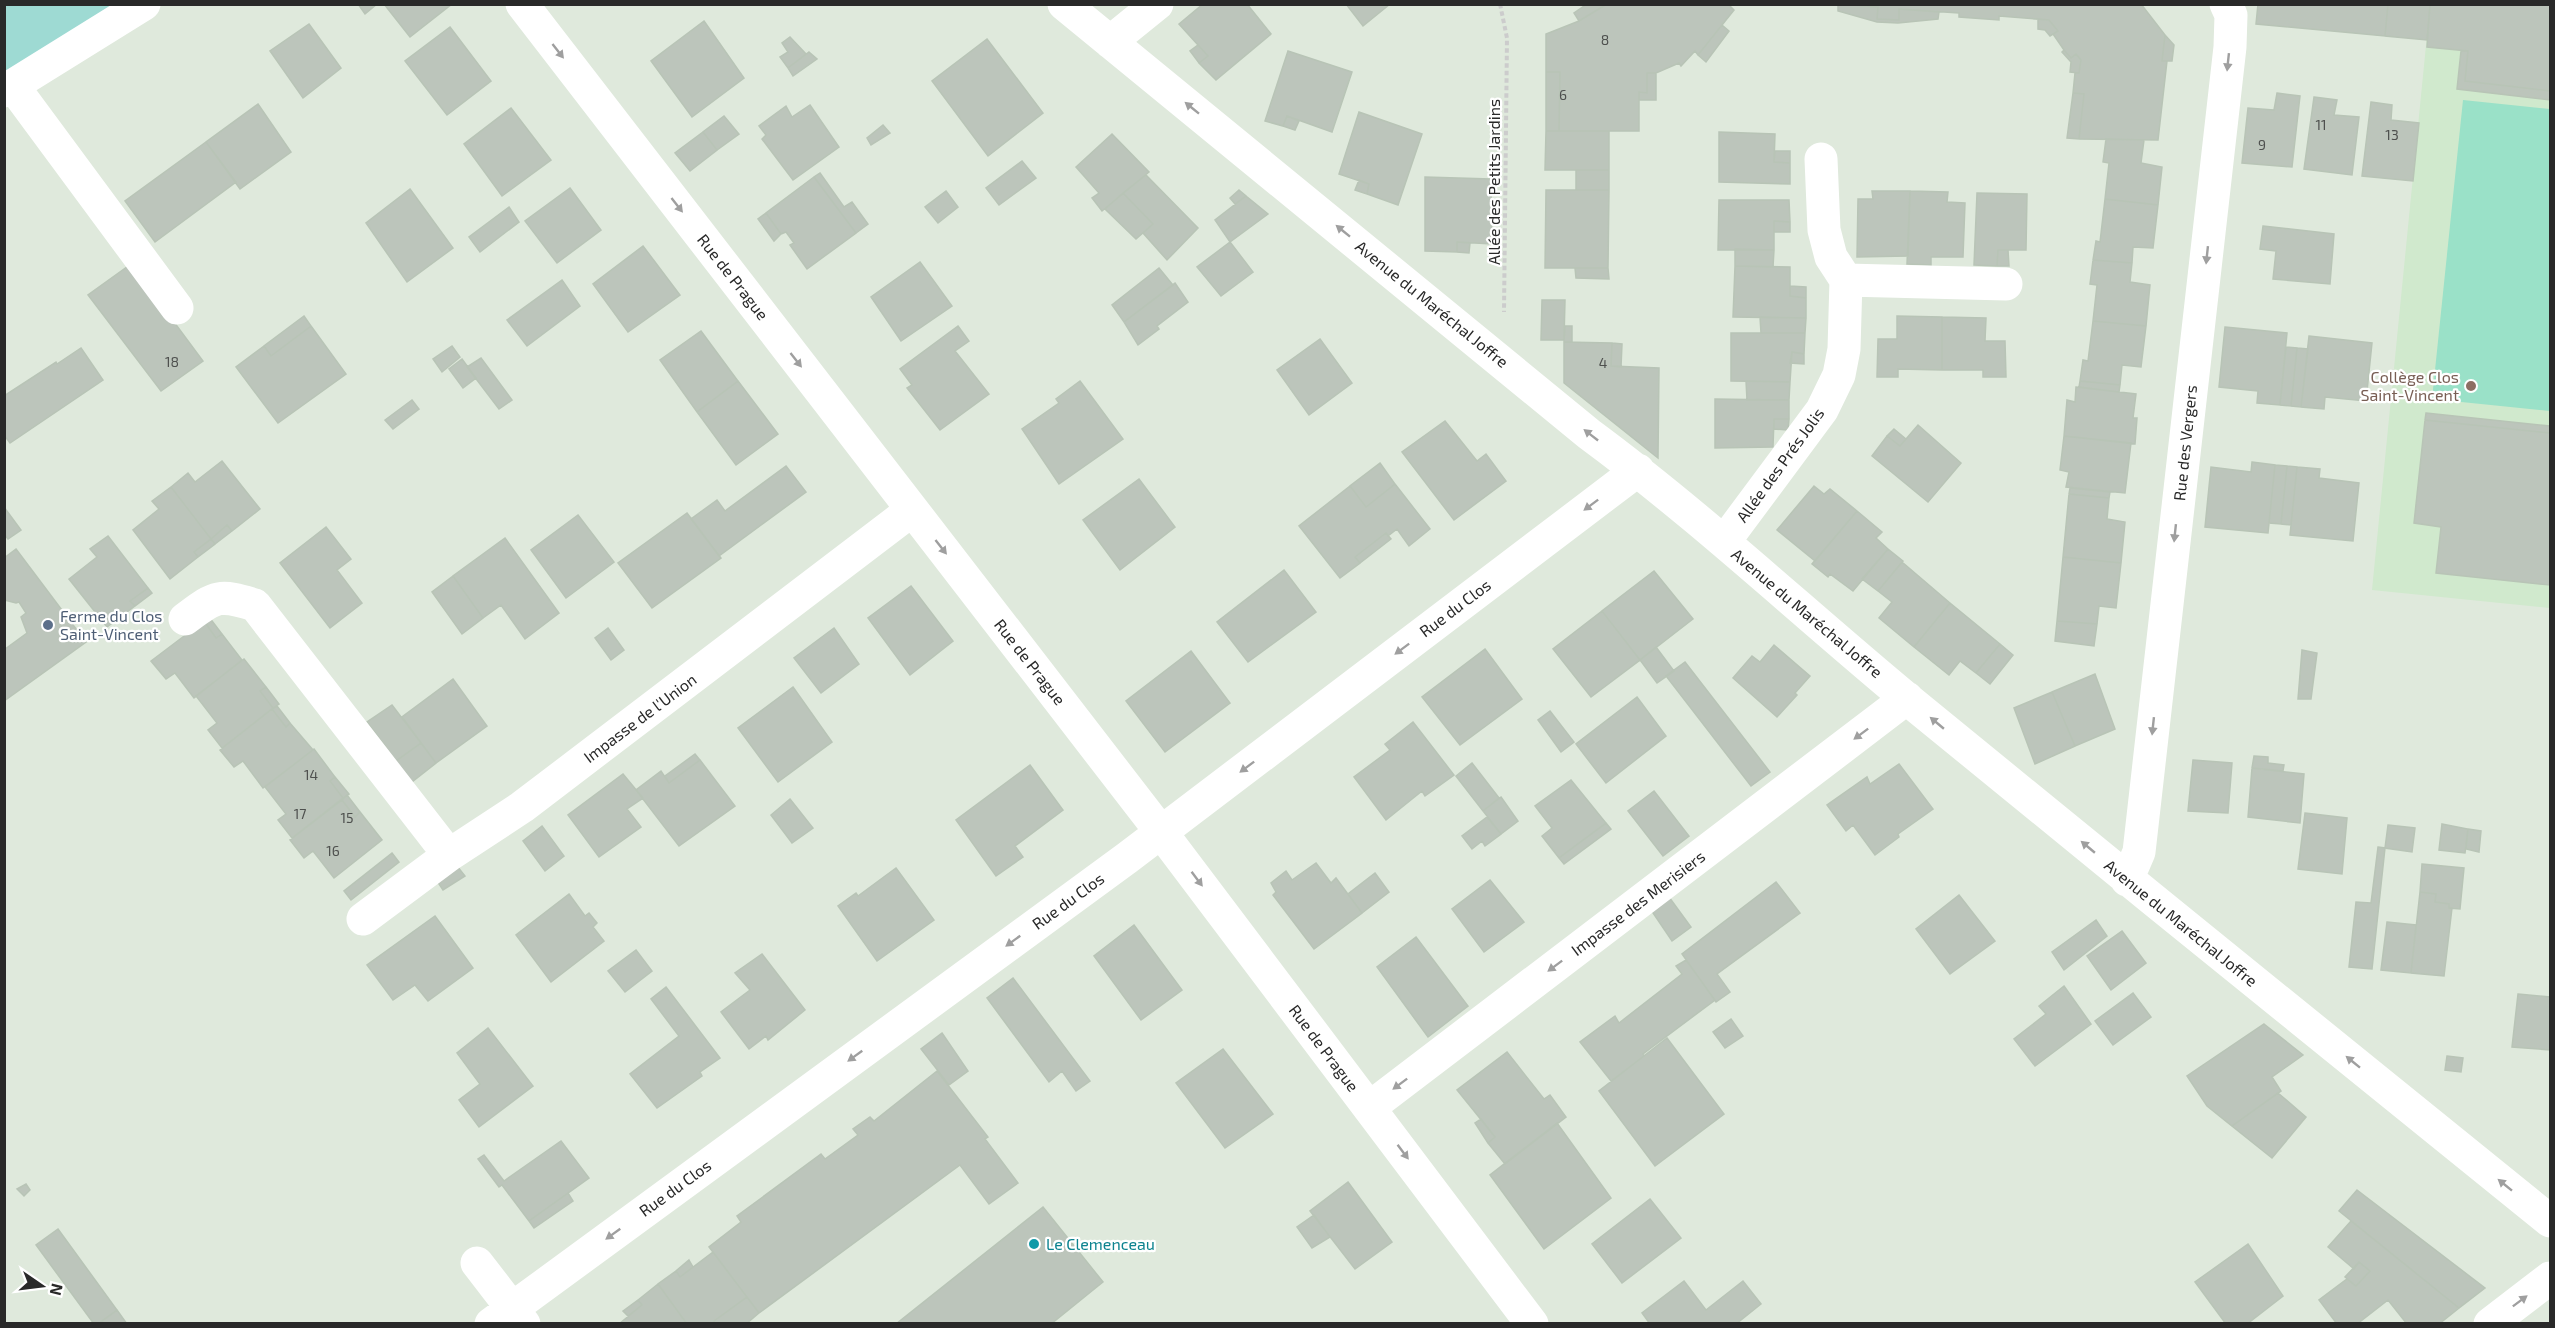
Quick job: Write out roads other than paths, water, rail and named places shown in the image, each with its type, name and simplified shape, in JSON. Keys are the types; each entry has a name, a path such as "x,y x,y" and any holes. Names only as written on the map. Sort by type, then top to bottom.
{"street":[{"path":"144,4 9,89 177,308"},
{"name":"Rue de Prague","path":"522,4 1161,832 1532,1323"},
{"name":"Avenue du Maréchal Joffre","path":"1064,4 1589,434 1638,470 1907,699 2127,880 2550,1221"},
{"path":"1110,42 1157,4"},
{"name":"Rue des Vergers","path":"2127,880 2139,852 2225,94 2231,15 2226,4"},
{"path":"1821,159 1824,230 1831,257 1846,280 2006,284"},
{"name":"Allée des Prés Jolis","path":"1724,542 1822,410 1839,375 1844,350 1846,280"},
{"name":"Rue du Clos","path":"509,1318 1161,832 1638,470"},
{"name":"Impasse de l'Union","path":"363,920 449,855 522,807 912,510"},
{"path":"185,619 211,600 228,596 255,605 449,855"},
{"name":"Impasse des Merisiers","path":"1369,1108 1907,699"},
{"path":"477,1263 509,1318"},
{"path":"2490,1323 2550,1278"}],"place":[{"name":"Collège Clos Saint-Vincent","path":"2471,386"},
{"name":"Ferme du Clos Saint-Vincent","path":"48,625"},
{"name":"Le Clemenceau","path":"1034,1244"}]}
